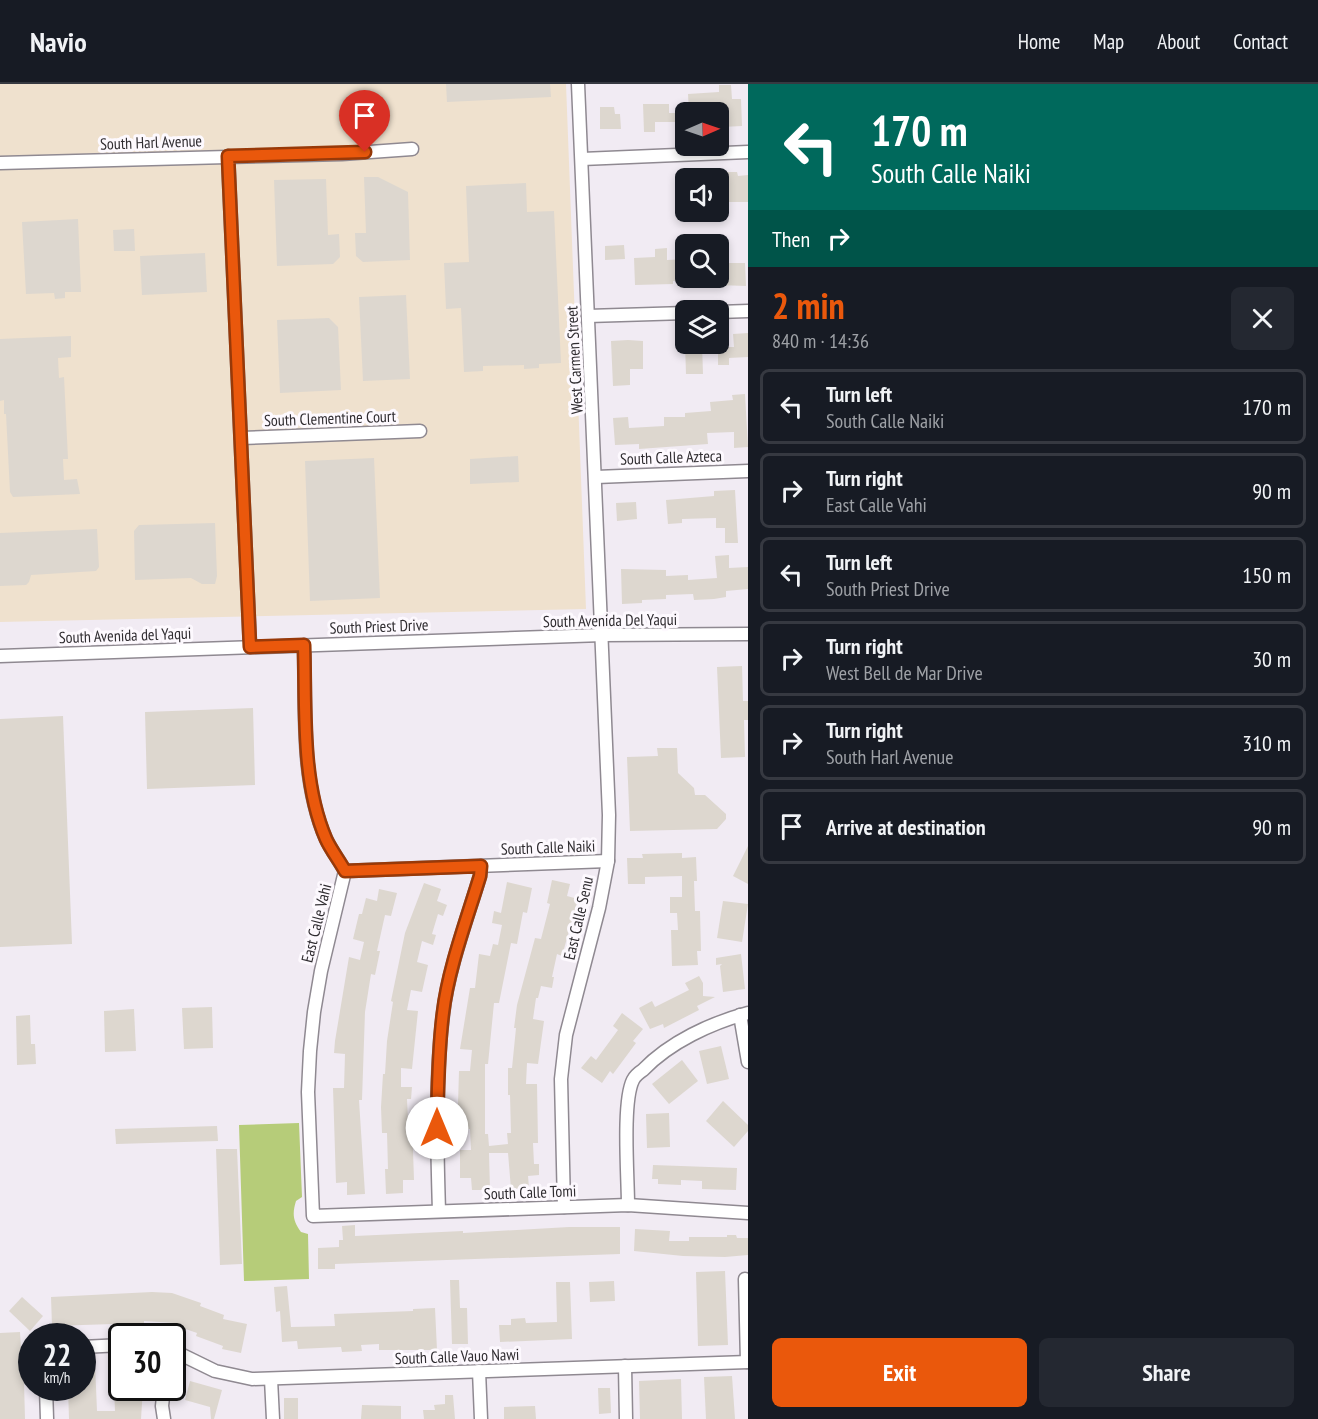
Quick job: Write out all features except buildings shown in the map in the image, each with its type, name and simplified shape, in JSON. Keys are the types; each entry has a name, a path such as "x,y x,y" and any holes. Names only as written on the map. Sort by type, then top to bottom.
{"street":[{"name":"West Carmen Street","path":"578,84 603,635"},
{"name":"South Harl Avenue","path":"0,163 412,150"},
{"path":"582,159 748,152"},
{"path":"228,156 250,647"},
{"path":"729,312 748,311"},
{"path":"588,316 675,313"},
{"name":"South Clementine Court","path":"241,438 420,431"},
{"name":"South Calle Azteca","path":"596,477 748,471"},
{"name":"South Avenida Del Yaqui","path":"472,640 603,635 748,634"},
{"name":"East Calle Senu","path":"564,1207 561,1079 566,1035 599,908 608,861 609,814 603,635"},
{"name":"South Priest Drive","path":"250,647 472,640"},
{"name":"East Calle Vahi","path":"304,645 309,779 315,811 327,841 345,871 321,971 314,1012 308,1092 314,1216"},
{"name":"South Avenida del Yaqui","path":"0,656 250,647"},
{"name":"South Calle Naiki","path":"345,871 608,861"},
{"path":"439,1211 438,1082 443,1012 481,866"},
{"path":"628,1205 627,1109 633,1079 662,1052 724,1020 744,1014 748,1062"},
{"name":"South Calle Tomi","path":"314,1216 628,1205 748,1213"},
{"path":"745,1279 748,1362"},
{"name":"South Calle Vauo Nawi","path":"186,1356 215,1371 252,1379 748,1362"},
{"path":"625,1366 626,1419"},
{"path":"479,1371 481,1419"},
{"path":"271,1379 273,1419"},
{"path":"46,1401 47,1419"},
{"path":"163,1401 164,1419"}],"shaded area":[{"path":"0,84 566,84 586,609 0,622"}],"green space":[{"path":"299,1123 302,1197 296,1201 294,1214 301,1232 308,1234 309,1279 244,1281 239,1125"}],"route":[{"path":"365,152 228,156 250,647 304,645 309,779 315,811 327,841 345,871 481,866 443,1012 437,1128"}]}
